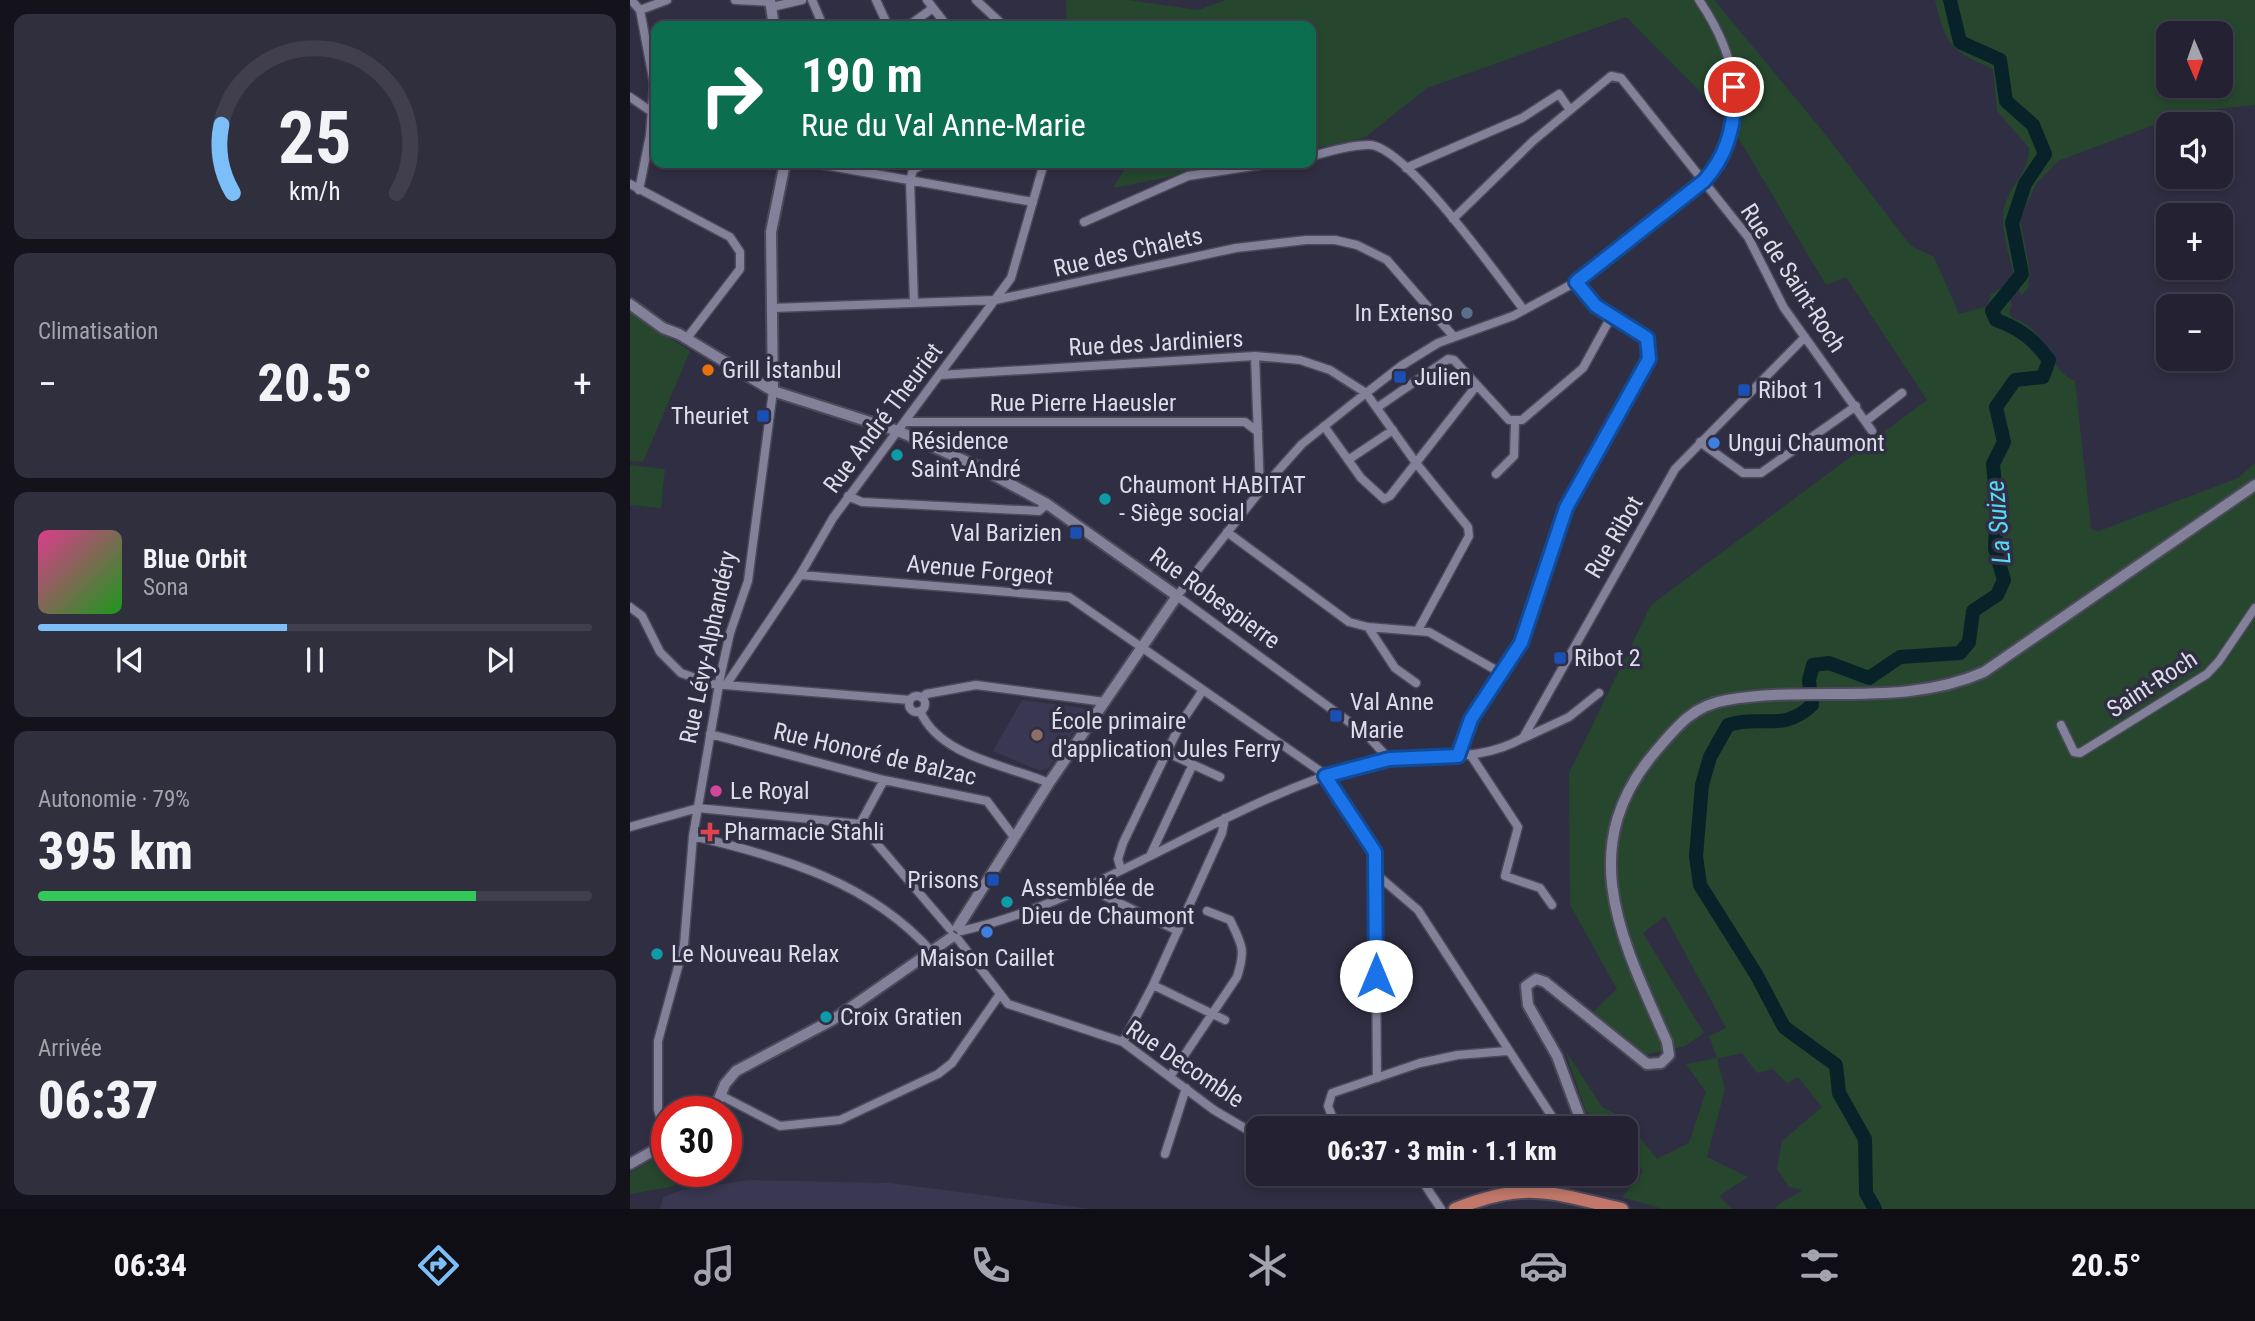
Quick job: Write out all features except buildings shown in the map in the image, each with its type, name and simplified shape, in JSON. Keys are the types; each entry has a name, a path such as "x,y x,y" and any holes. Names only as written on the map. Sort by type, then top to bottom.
{"main road":[{"path":"1455,1209 1500,1193 1525,1191 1564,1195 1616,1208"}],"street":[{"path":"631,0 640,10 651,68"},
{"path":"640,10 667,0"},
{"path":"735,0 771,3 803,0"},
{"path":"812,0 820,21"},
{"path":"876,0 886,21"},
{"path":"927,0 943,21"},
{"path":"976,0 999,21"},
{"path":"1000,994 952,1063 938,1074 831,1122 788,1126 767,1120 720,1095 725,1084 744,1066 834,1019 932,952 956,932 1049,783 1177,596 1260,491 1302,444 1401,366 1454,337 1524,310 1576,282 1704,181 1720,163 1729,142 1735,104 1728,50 1699,0"},
{"path":"771,3 773,21"},
{"path":"915,21 933,8"},
{"name":"Rue de Saint-Roch","path":"1570,110 1611,76 1621,78 1748,237 1784,308 1872,431"},
{"path":"1406,168 1522,118 1559,94 1570,110 1533,141 1453,219"},
{"path":"630,97 651,111"},
{"path":"639,190 651,144"},
{"path":"1316,155 1370,145 1382,149 1430,190 1524,310"},
{"name":"Rue Lévy-Alphandéry","path":"658,1096 658,1041 686,932 693,836 710,734 723,685 730,633 748,581 773,391 771,232 784,168"},
{"path":"842,168 1034,202"},
{"path":"880,168 882,175"},
{"path":"914,303 910,180 916,168"},
{"name":"Rue André Theuriet","path":"723,685 800,575 848,496 995,300 1017,265 1043,168"},
{"path":"1084,222 1188,176 1241,168"},
{"path":"630,184 730,237 740,252 740,269 687,338"},
{"name":"Rue des Chalets","path":"772,308 995,300 1236,248 1306,240 1335,240 1357,245 1387,260 1454,337"},
{"path":"1458,756 1471,719 1521,643 1566,508 1649,359 1647,338 1596,306 1576,282"},
{"name":"Rue Robespierre","path":"630,304 663,328 687,338 773,391 902,426 1047,504 1367,734 1389,759"},
{"path":"1378,407 1448,359 1454,360 1509,420 1522,420 1583,368 1611,317"},
{"name":"Rue Ribot","path":"1523,738 1675,469 1805,337"},
{"path":"1255,356 1260,491"},
{"name":"Rue des Jardiniers","path":"940,375 1255,356 1300,360 1330,370 1366,393 1416,463 1468,527 1469,536 1418,630"},
{"path":"1324,426 1361,478 1384,499 1390,496 1477,386"},
{"path":"1866,421 1902,393"},
{"path":"1700,442 1743,473 1761,473 1856,406"},
{"path":"1496,474 1514,456 1515,421"},
{"name":"Rue Pierre Haeusler","path":"902,426 1245,422 1258,432"},
{"path":"1348,460 1393,430"},
{"path":"1579,1116 1557,1056 1528,1005 1525,993 1531,980 1545,982 1641,1060 1654,1065 1669,1055 1667,1042 1626,950 1613,900 1609,858 1614,831 1626,796 1651,756 1691,713 1728,699 1938,689 1984,672 2255,485"},
{"path":"848,496 862,502 978,509 1039,511 1047,504"},
{"path":"1227,532 1327,609 1349,622 1368,627 1418,630 1441,639 1501,673"},
{"name":"Avenue Forgeot","path":"800,575 1069,597 1306,760 1325,776 1375,852 1377,1078"},
{"path":"630,607 642,616 660,652 681,673 723,685 910,700 915,696 922,698 925,703 920,711"},
{"name":"Saint-Roch","path":"2060,725 2074,752 2080,753 2207,674 2255,608"},
{"path":"1368,627 1395,668 1416,683"},
{"path":"922,698 926,694 976,685 1105,702"},
{"path":"1121,870 1118,859 1123,843 1181,723 1203,690"},
{"path":"956,932 1086,887 1264,797 1325,776 1389,759 1472,757 1490,754 1569,717 1599,693"},
{"path":"910,700 910,708 920,711 925,722 948,743 1049,783"},
{"name":"Rue Honoré de Balzac","path":"710,734 884,780 987,801 1014,837"},
{"path":"1168,753 1220,777"},
{"path":"1472,757 1518,827 1505,876 1540,888 1552,905"},
{"path":"1150,856 1193,764"},
{"path":"630,827 698,808 860,824 884,780"},
{"path":"1123,1042 1178,931 1222,833 1224,818"},
{"name":"Rue Decomble","path":"860,824 956,932 1009,1004 1123,1042 1246,1128"},
{"path":"693,836 802,865 872,899 910,926 932,952"},
{"path":"1376,874 1418,910 1551,1116"},
{"path":"1086,887 1178,931"},
{"path":"1171,1075 1237,977 1244,948 1230,919 1208,911"},
{"path":"1153,985 1226,1020"},
{"path":"1332,1116 1328,1106 1332,1093 1458,1055 1507,1051"},
{"path":"1165,1154 1186,1088"},
{"path":"630,1164 651,1152"},
{"path":"1428,1186 1441,1209"},
{"path":"1525,1191 1527,1186"}],"shaded area":[{"name":"École primaire d'application Jules Ferry","path":"1022,700 1085,708 1087,713 1049,768 1040,771 993,751"},
{"path":"742,1181 890,1183 1091,1209 660,1209 663,1197 682,1190 742,1187"}],"green space":[{"path":"1066,0 1128,0 1198,10 1226,0 1714,0 1821,129 1911,246 1934,257 1959,314 1988,306 1991,294 2003,287 2012,304 2009,312 2012,318 2033,331 2058,368 2075,381 2091,529 2099,531 2238,478 2255,463 2255,1209 1777,1209 1776,1206 1803,1190 1789,1187 1777,1169 1782,1141 1822,1107 1798,1077 1787,1083 1773,1069 1757,1073 1742,1053 1717,1059 1725,1089 1707,1157 1748,1177 1719,1196 1732,1209 1663,1209 1622,1197 1631,1186 1638,1186 1638,1178 1643,1172 1638,1164 1638,1135 1657,1159 1689,1143 1706,1092 1686,1064 1717,1058 1709,1036 1726,1028 1665,916 1643,933 1704,1033 1685,1046 1645,1055 1593,1012 1617,989 1570,905 1569,773 1651,605 1927,400 1846,277 1826,285 1727,119 1626,17 1427,88 1364,138 1316,148 1316,21 1067,21"},
{"path":"1935,0 2255,0 2255,105 2188,112 2156,112 2156,124 2058,161 2036,184 2020,219 2030,272 2028,288 2021,296 2007,248 2003,211 2009,194 2027,163 2029,148 1997,111 1993,69 1959,51 1952,45 1943,28"},
{"path":"1125,168 1215,168 1113,188"},
{"path":"630,312 690,351 643,462 630,461"},
{"path":"630,465 665,469 661,508 630,505"},
{"path":"1565,1050 1602,1107 1620,1116 1593,1116 1586,1112"},
{"path":"651,1161 651,1187 669,1187 630,1194 630,1173"}],"waterway":[{"name":"La Suize","path":"1875,1209 1866,1193 1865,1139 1839,1093 1836,1065 1784,1027 1756,974 1700,885 1696,856 1702,785 1710,757 1728,725 1751,721 1781,721 1801,713 1812,705 1809,680 1813,665 1829,663 1869,678 1900,657 1960,653 1969,642 1973,611 1997,595 2004,580 1995,549 1997,505 1993,464 2004,442 1996,407 2015,380 2043,377 2049,360 2026,336 1996,320 1992,311 2022,274 2012,223 2025,184 2045,154 2033,125 2006,101 2000,60 1960,42 1950,0"}],"place":[{"name":"In Extenso","path":"1467,313"},
{"name":"Grill İstanbul","path":"708,370"},
{"name":"Julien","path":"1400,377"},
{"name":"Ribot 1","path":"1744,390"},
{"name":"Theuriet","path":"763,416"},
{"name":"Ungui Chaumont","path":"1714,443"},
{"name":"Résidence Saint-André","path":"897,455"},
{"name":"Chaumont HABITAT - Siège social","path":"1105,499"},
{"name":"Val Barizien","path":"1076,533"},
{"name":"Ribot 2","path":"1560,658"},
{"name":"Val Anne Marie","path":"1336,716"},
{"name":"École primaire d'application Jules Ferry","path":"1037,735"},
{"name":"Le Royal","path":"716,791"},
{"name":"Pharmacie Stahli","path":"710,832"},
{"name":"Prisons","path":"993,880"},
{"name":"Assemblée de Dieu de Chaumont","path":"1007,902"},
{"name":"Maison Caillet","path":"987,932"},
{"name":"Le Nouveau Relax","path":"657,954"},
{"name":"Croix Gratien","path":"826,1017"}],"route":[{"path":"1376,976 1375,852 1325,776 1389,759 1429,755 1458,756 1471,719 1521,643 1566,508 1649,359 1647,338 1596,306 1576,282 1704,181 1720,163 1729,142 1735,104 1734,87"}]}
